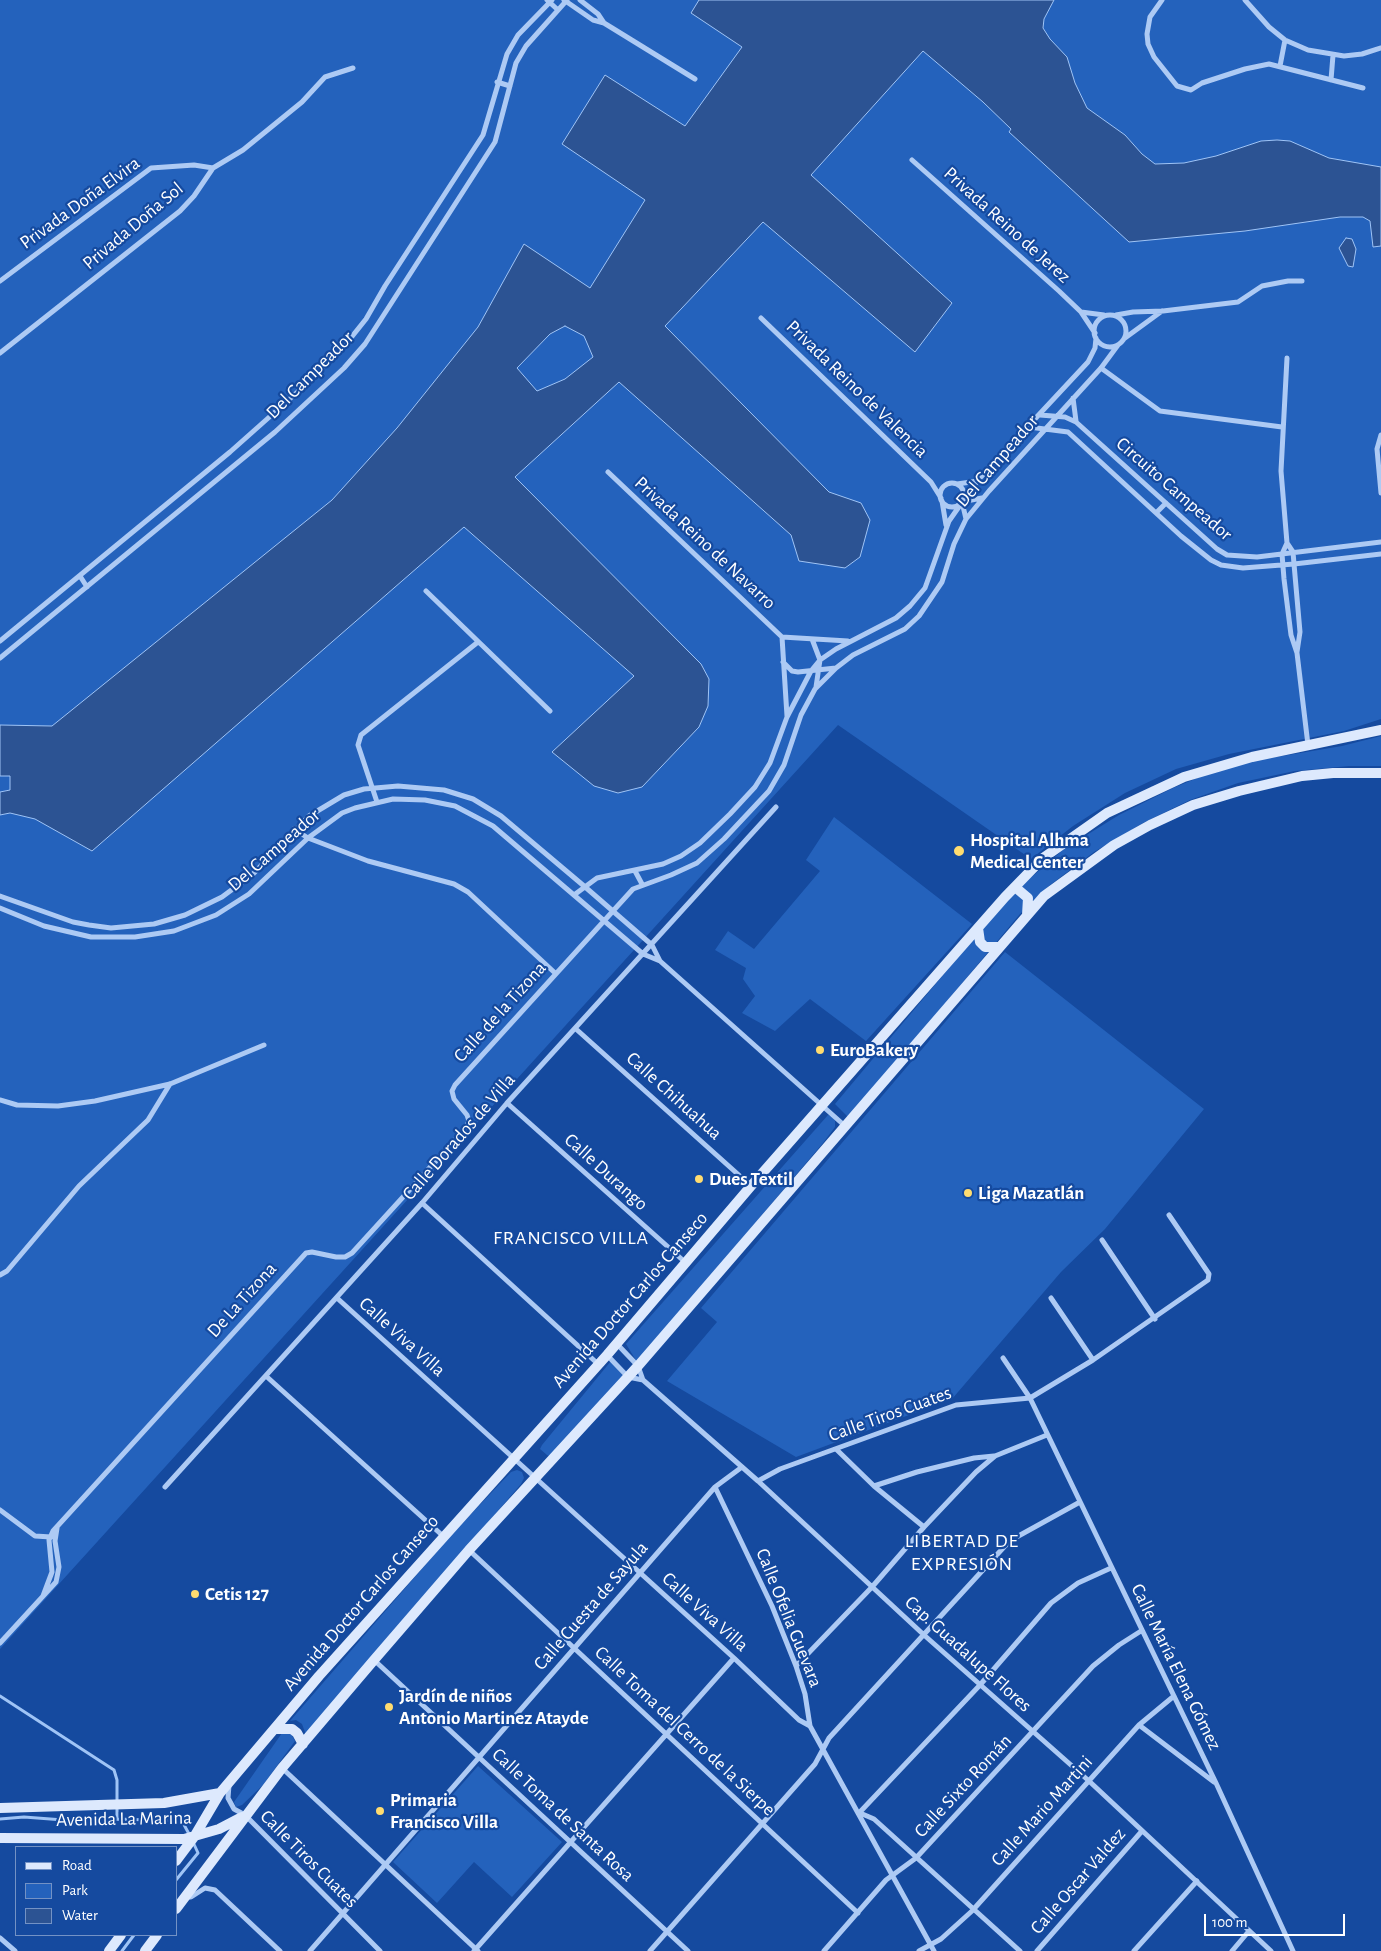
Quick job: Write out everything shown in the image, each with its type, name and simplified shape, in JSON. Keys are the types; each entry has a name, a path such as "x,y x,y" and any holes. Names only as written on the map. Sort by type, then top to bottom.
{"main road":[{"name":"Avenida Doctor Carlos Canseco","path":"178,1858 192,1840 220,1793 443,1536 617,1344 751,1186 978,928 1043,858 1132,800 1204,770 1252,757 1381,730"},
{"path":"178,1907 282,1768 374,1660 469,1550 638,1366 1044,896 1095,857 1150,825 1193,805 1239,791 1302,776 1350,772 1381,772"},
{"path":"1015,887 1028,898 1027,916"},
{"path":"978,928 980,942 985,946 1000,947"},
{"path":"275,1730 292,1729 297,1733 303,1744"},
{"name":"Avenida La Marina","path":"0,1808 164,1803 220,1793"},
{"name":"Avenida La Marina","path":"0,1838 192,1840 245,1816"},
{"path":"109,1951 120,1936"},
{"path":"145,1951 156,1936"}],"street":[{"path":"566,0 593,20 604,23 695,79"},
{"name":"Del Campeador","path":"0,658 275,432 344,368 365,344 495,142 516,64 526,46 566,0"},
{"path":"580,0 598,14 604,23"},
{"path":"1162,0 1150,17 1146,34 1154,57 1177,86 1191,90 1202,83 1269,64 1363,88"},
{"path":"1245,0 1269,27 1285,40 1308,50 1333,55 1362,54 1380,49"},
{"name":"Del Campeador","path":"0,640 189,487 302,388 346,344 366,318 483,135 497,82 507,54 518,35 549,1 558,10"},
{"path":"1280,66 1285,40"},
{"path":"1331,80 1333,55"},
{"name":"Privada Doña Sol","path":"0,353 180,211 194,196 213,168 243,150 302,102 325,77 353,68"},
{"path":"497,82 510,86"},
{"name":"Privada Reino de Jerez","path":"912,160 1081,312 1096,336"},
{"name":"Privada Doña Elvira","path":"0,281 151,168 194,165 213,168"},
{"path":"1081,312 1116,315 1145,310 1163,311 1238,302 1262,286 1280,282 1302,281"},
{"path":"1105,315 1096,322 1096,336 1103,345 1118,345 1163,311"},
{"path":"1116,315 1124,322 1125,338"},
{"name":"Privada Reino de Valencia","path":"761,318 931,482 942,500"},
{"name":"Del Campeador","path":"574,895 597,878 662,864 681,856 713,832 755,787 770,763 787,717 811,671 820,660 849,641 875,630 896,618 910,606 925,588 945,532 962,501 978,480 1040,416 1088,362 1095,348 1096,336"},
{"name":"Del Campeador","path":"0,908 44,926 91,937 112,938 156,935 194,924 233,905 254,890 308,838 342,813 376,802 393,799 425,800 455,806 467,811 501,832 603,921 633,889 697,863 724,839 769,791 784,765 801,715 816,689 836,668 853,655 905,630 919,616 942,582 954,544 966,520 983,498 1101,368 1118,345"},
{"path":"1287,358 1280,471 1287,543 1292,552 1294,564 1300,632 1297,653"},
{"path":"1101,368 1160,411 1282,427"},
{"path":"1073,398 1076,422"},
{"name":"Circuito Campeador","path":"1040,416 1071,419 1076,422 1217,549 1236,557 1282,554 1381,542"},
{"name":"Circuito Campeador","path":"1029,427 1068,432 1211,560 1234,568 1294,564"},
{"path":"1381,435 1377,449 1381,493"},
{"name":"Privada Reino de Navarro","path":"608,472 782,637"},
{"name":"Del Campeador","path":"956,484 978,480"},
{"name":"Privada Reino de Valencia","path":"931,482 939,485 948,484"},
{"path":"966,520 962,501 962,490 956,484 948,484 941,490 942,500 949,506 962,501 983,498"},
{"path":"189,487 198,497"},
{"name":"Del Campeador","path":"942,500 945,532"},
{"path":"1156,512 1166,503"},
{"path":"1287,543 1282,554 1282,565 1291,635 1297,653 1308,745"},
{"path":"1294,564 1381,554"},
{"path":"1234,568 1236,557"},
{"path":"80,576 87,587"},
{"path":"426,591 550,711"},
{"path":"787,717 782,637 849,641"},
{"path":"812,639 820,660 820,671 816,689"},
{"path":"376,802 358,745 361,735 478,642"},
{"path":"783,662 792,671 820,671 836,668"},
{"name":"Del Campeador","path":"0,896 73,922 89,925 111,928 154,924 185,915 222,897 253,874 294,829 309,816 344,795 373,788 428,787 473,799 501,816 612,912"},
{"name":"Calle Dorados de Villa","path":"165,1487 422,1203 507,1103 776,806"},
{"path":"294,829 308,838 368,860 454,884 468,892 555,973"},
{"path":"635,871 642,884"},
{"path":"612,912 652,945 660,961"},
{"path":"603,921 643,954 660,961 845,1126"},
{"name":"Calle de la Tizona","path":"465,1130 469,1121 467,1114 454,1099 452,1092 455,1085 603,921"},
{"path":"154,924 156,935"},
{"name":"Calle Chihuahua","path":"576,1029 751,1186"},
{"path":"0,1100 17,1105 58,1106 96,1101 170,1084 264,1046"},
{"path":"0,1275 7,1271 79,1186 148,1120 170,1084"},
{"name":"Calle Durango","path":"507,1103 686,1263"},
{"name":"De La Tizona","path":"57,1527 306,1253 312,1252 345,1257 352,1253 465,1130"},
{"path":"422,1203 598,1364"},
{"name":"Calle Tiros Cuates","path":"758,1480 780,1469 956,1405 1030,1398 1093,1360 1155,1319 1210,1278 1169,1215"},
{"path":"1102,1240 1155,1319"},
{"name":"Calle Viva Villa","path":"337,1298 514,1459"},
{"path":"1051,1298 1093,1360"},
{"path":"617,1344 638,1366"},
{"path":"607,1355 628,1377"},
{"name":"Calle María Elena Gómez","path":"1003,1358 1030,1398 1046,1435 1216,1783 1293,1951"},
{"name":"Cap. Guadalupe Flores","path":"638,1366 643,1380 758,1480 924,1635 1089,1781 1271,1951"},
{"path":"266,1376 443,1536"},
{"name":"Cap. Guadalupe Flores","path":"628,1377 643,1380"},
{"path":"874,1486 916,1472 974,1458 995,1456 1046,1435"},
{"path":"836,1449 874,1486 924,1527"},
{"path":"796,1666 872,1587 924,1527 976,1472 995,1456"},
{"path":"514,1459 536,1479"},
{"name":"Calle Cuesta de Sayula","path":"310,1951 715,1487 742,1467"},
{"name":"Calle Viva Villa","path":"536,1479 734,1658 799,1720 810,1726"},
{"name":"Calle Ofelia Guevara","path":"715,1487 772,1606 796,1666 805,1694 810,1726 860,1812"},
{"path":"650,1951 815,1764 829,1738 1004,1547 1013,1539 1080,1502"},
{"path":"0,1510 35,1536 56,1537"},
{"path":"0,1642 43,1596 52,1589 58,1574 57,1527"},
{"path":"43,1596 52,1572 49,1537 57,1527"},
{"name":"Calle Toma del Cerro de la Sierpe","path":"469,1550 858,1913"},
{"path":"860,1812 980,1685 1062,1593 1111,1568"},
{"name":"Calle Sixto Román","path":"824,1951 894,1874 916,1858 1093,1666 1119,1645 1141,1631"},
{"path":"282,1768 476,1950 734,1658"},
{"name":"Calle Toma de Santa Rosa","path":"374,1660 688,1951"},
{"name":"Calle Mario Martini","path":"919,1951 941,1939 972,1910 1139,1725 1174,1696"},
{"path":"1139,1725 1216,1783"},
{"name":"Calle Tiros Cuates","path":"229,1784 230,1804 245,1816 380,1951"},
{"path":"860,1812 874,1819 972,1910 1020,1951"},
{"path":"860,1812 934,1951"},
{"name":"Calle Oscar Valdez","path":"1037,1951 1142,1831"},
{"path":"1134,1951 1197,1881"},
{"path":"185,1898 191,1897 205,1888 215,1890 280,1951"},
{"path":"1232,1951 1249,1931"},
{"path":"0,1938 15,1951"}],"green space":[{"path":"0,0 1381,0 1381,719 1344,731 1229,754 1176,769 1125,793 1073,826 1031,859 838,725 0,1649"},
{"path":"1381,736 1381,766 1349,766 1295,771 1238,783 1190,800 1143,823 1094,852 1050,885 1020,914 849,1118 835,1104 975,937 1020,887 1064,849 1119,815 1173,788 1207,774 1252,761 1342,746"},
{"path":"834,817 972,924 866,1041 810,999 775,1031 742,1013 755,996 743,979 746,968 715,950 728,931 754,949 820,871 806,860"},
{"name":"Liga Mazatlán","path":"1005,952 1204,1109 1105,1229 1061,1272 952,1399 796,1457 667,1381 717,1322 701,1308"},
{"path":"828,1115 832,1116 835,1121 835,1127 823,1143 637,1362 626,1344"},
{"path":"611,1361 623,1376 554,1459 547,1455 540,1449 542,1445"},
{"path":"517,1470 522,1472 524,1478 521,1484 306,1735 302,1724 296,1720 290,1721 453,1533 511,1472"},
{"path":"290,1732 295,1741 263,1785 242,1805 236,1807 234,1802 282,1733"},
{"path":"478,1766 562,1842 512,1897 474,1862 437,1903 393,1862"}],"water":[{"path":"699,0 1054,0 1044,19 1043,28 1050,39 1067,57 1075,83 1087,108 1125,135 1142,154 1155,164 1184,163 1216,156 1261,141 1277,140 1290,141 1329,158 1381,167 1381,246 1373,247 1370,221 1363,217 1340,217 1245,231 1129,242 1009,132 1011,129 983,102 923,51 811,175 952,303 915,352 763,222 665,326 829,492 861,503 870,520 860,557 845,568 799,561 791,535 619,382 515,477 701,664 709,679 708,706 699,727 642,787 618,793 594,786 552,752 634,676 464,527 92,851 35,819 10,813 0,815 0,792 10,790 10,776 0,776 0,725 52,726 332,500 397,428 478,327 524,244 590,288 645,200 562,144 605,75 685,126 742,47 691,13","holes":["565,326 584,336 593,357 565,379 537,391 517,368 550,334"]},
{"path":"1346,238 1352,239 1356,249 1353,267 1348,266 1339,248"}],"waterway":[{"path":"0,1696 114,1770 117,1780 117,1819 103,1823 24,1817 0,1819"},
{"path":"117,1819 182,1821 189,1834"},
{"path":"178,1878 198,1853 193,1842"},
{"path":"122,1951 133,1936"}],"place":[{"name":"Hospital Alhma Medical Center","path":"959,851"},
{"name":"EuroBakery","path":"820,1050"},
{"name":"Dues Textil","path":"699,1179"},
{"name":"Liga Mazatlán","path":"968,1193"},
{"name":"Cetis 127","path":"195,1594"},
{"name":"Jardín de niños Antonio Martinez Atayde","path":"389,1707"},
{"name":"Primaria Francisco Villa","path":"380,1811"}],"district":[{"name":"FRANCISCO VILLA","path":"571,1238"},
{"name":"LIBERTAD DE EXPRESIÓN","path":"962,1552"}]}
